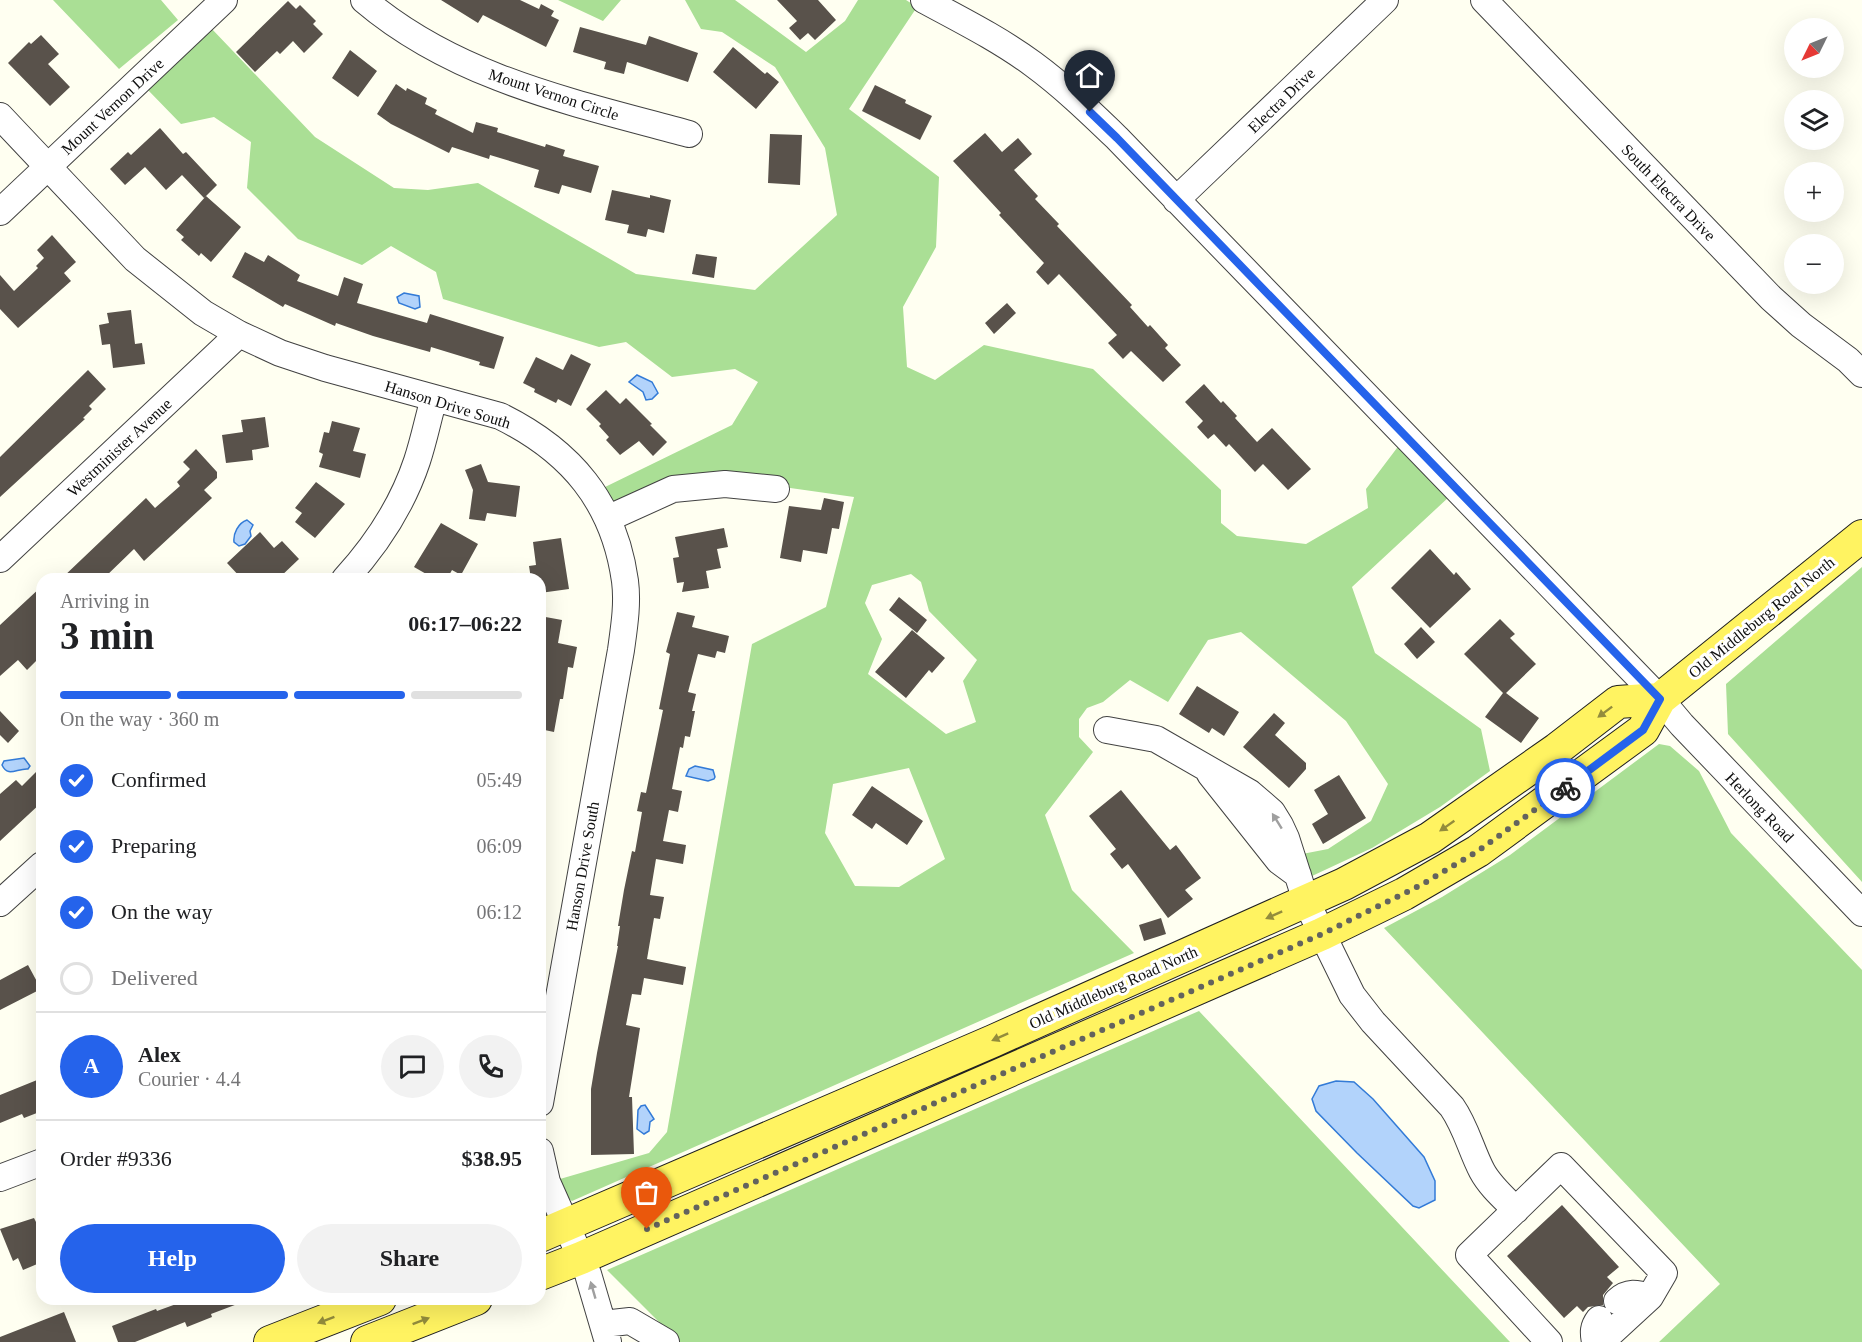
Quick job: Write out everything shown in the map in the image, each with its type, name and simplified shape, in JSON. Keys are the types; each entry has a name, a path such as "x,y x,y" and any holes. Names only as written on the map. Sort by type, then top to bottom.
{"main road":[{"name":"Old Middleburg Road North","path":"546,1272 1322,934 1404,894 1478,851 1643,730 1660,699 1862,536"},
{"name":"Old Middleburg Road North","path":"553,1231 993,1041 1302,888 1344,884 1430,838 1618,702 1660,699"},
{"path":"936,1064 954,1095"},
{"path":"270,1342 365,1305"},
{"path":"367,1342 461,1305"}],"street":[{"name":"Mount Vernon Drive","path":"0,212 224,0"},
{"name":"Mount Vernon Circle","path":"364,0 405,30 454,59 493,77 548,96 689,134"},
{"name":"Herlong Road","path":"924,0 992,37 1033,64 1101,122 1660,699 1862,913"},
{"name":"Electra Drive","path":"1176,200 1385,0"},
{"name":"South Electra Drive","path":"1484,0 1771,298 1862,374"},
{"name":"Hanson Drive South","path":"0,116 135,259 203,313 239,334 280,353 325,368 500,417 524,428 572,466 594,493 609,518 625,583 625,617 621,650 546,1044"},
{"name":"Westminister Avenue","path":"0,559 239,334"},
{"path":"350,573 387,526 407,488 418,459 434,398"},
{"path":"609,518 673,489 725,484 776,489"},
{"path":"1107,730 1156,739 1250,793 1272,812 1286,838 1302,888 1322,934 1352,995 1372,1022 1452,1107 1460,1118 1482,1172 1516,1210"},
{"path":"0,903 36,870"},
{"path":"0,1178 36,1164"},
{"path":"1549,1342 1468,1255 1561,1166 1664,1273 1650,1297 1598,1334"},
{"path":"546,1178 553,1231 581,1258 605,1333 630,1321 666,1342"},
{"path":"1617,1301 1624,1295 1635,1293 1650,1297"}],"green space":[{"path":"53,0 161,0 178,20 119,69"},
{"path":"558,0 621,0 603,21"},
{"path":"685,0 735,0 806,52 845,21 858,0 906,0 917,7 849,109 939,177 936,247 903,307 907,367 935,380 984,345 1093,369 1221,490 1221,523 1237,536 1306,544 1368,508 1366,489 1400,444 1450,496 1352,587 1375,653 1481,729 1490,771 1440,807 1372,848 1312,876 1304,872 1297,855 1328,849 1371,821 1388,784 1346,721 1241,632 1208,640 1168,702 1130,680 1103,702 1087,708 1079,719 1079,737 1093,752 1045,815 1072,890 1134,953 572,1201 565,1196 560,1179 649,1153 667,1132 752,644 826,607 854,497 720,478 616,504 603,488 732,425 758,382 735,369 672,377 626,342 599,347 443,299 436,272 391,246 362,265 298,239 247,188 251,142 214,117 181,124 147,89 211,28 315,137 394,188 428,190 478,183 636,274 755,290 837,215 825,148 775,67 722,32 701,29","holes":["911,574 921,582 929,611 977,660 963,681 976,722 946,734 868,674 882,639 865,603 872,585","909,768 945,859 899,887 855,886 825,833 833,784"]},
{"path":"1862,567 1862,882 1728,734 1726,684"},
{"path":"1659,744 1670,746 1699,771 1731,833 1862,970 1862,1342 1659,1342 1720,1284 1384,928 1442,897 1510,855"},
{"path":"1199,1011 1510,1342 679,1342 607,1270"}],"water":[{"path":"404,293 419,296 420,307 415,309 399,303 397,297"},
{"path":"637,375 652,382 658,393 652,399 646,400 643,392 629,382"},
{"path":"247,520 253,525 250,531 251,536 245,544 239,546 234,542 235,532"},
{"path":"24,758 30,766 28,769 10,772 2,765 4,761"},
{"path":"695,766 713,770 714,779 708,781 686,776 689,769"},
{"path":"1336,1081 1354,1082 1373,1099 1424,1157 1435,1181 1435,1200 1419,1208 1413,1206 1316,1111 1312,1099 1319,1086"},
{"path":"645,1105 654,1119 650,1122 649,1131 644,1134 637,1129 638,1110"}],"building":[{"path":"441,0 520,0 539,9 541,4 554,11 551,16 559,20 546,47 483,15 478,23"},
{"path":"777,0 818,0 836,20 815,40 808,33 800,40 789,28 797,21"},
{"path":"288,1 296,9 300,5 316,21 313,24 323,34 304,53 293,41 280,54 277,51 255,72 236,52"},
{"path":"580,27 646,45 649,36 698,53 688,82 627,62 624,74 604,69 606,62 573,52"},
{"path":"41,35 59,54 48,64 70,87 50,106 8,63 29,42 31,44"},
{"path":"733,47 765,74 767,72 779,82 756,109 713,72"},
{"path":"350,50 377,71 358,97 332,78"},
{"path":"396,84 406,91 407,88 427,98 425,104 437,110 435,114 473,133 476,122 498,128 497,132 545,147 546,144 565,150 563,156 599,166 591,193 562,185 559,194 534,187 539,170 490,155 489,159 452,147 449,153 391,124 377,114"},
{"path":"875,85 932,116 920,140 862,111"},
{"path":"160,128 183,154 186,152 217,185 204,198 182,175 166,190 145,167 125,185 110,169 128,152 131,155"},
{"path":"985,133 1002,152 1018,138 1032,154 1014,170 1038,196 1035,199 1059,224 1057,226 1132,305 1130,307 1148,327 1150,325 1168,345 1165,348 1181,365 1163,382 1131,351 1123,359 1108,343 1117,335 1059,274 1048,285 1036,272 1044,263 953,161"},
{"path":"770,134 802,135 800,185 768,183"},
{"path":"612,190 671,200 664,233 648,229 646,237 627,233 629,225 605,220"},
{"path":"206,196 241,227 211,262 201,253 199,256 181,240 184,237 176,230"},
{"path":"52,235 76,262 64,273 71,281 18,328 0,309 0,275 14,291 38,268 36,266 44,258 37,250"},
{"path":"245,252 264,262 268,255 300,275 297,281 338,296 344,277 363,284 357,303 427,323 430,314 504,337 494,369 479,365 480,362 431,347 430,352 336,323 335,326 285,304 283,307 232,277"},
{"path":"696,254 717,257 714,278 692,274"},
{"path":"1007,303 1016,313 994,334 985,323"},
{"path":"131,310 135,344 142,343 145,364 113,368 110,344 102,345 99,325 109,323 107,313"},
{"path":"571,354 591,364 571,406 558,399 556,403 534,392 535,389 523,383 536,357 563,370"},
{"path":"88,370 106,389 89,406 92,409 83,418 85,419 0,497 0,457"},
{"path":"1204,384 1221,403 1223,401 1237,416 1235,418 1257,442 1272,428 1311,469 1288,490 1263,464 1255,472 1229,444 1226,447 1214,434 1208,439 1197,427 1203,421 1185,402"},
{"path":"606,390 620,404 626,398 667,442 653,456 639,441 620,455 606,440 609,437 599,426 601,424 586,409"},
{"path":"265,417 269,447 252,450 253,460 226,463 222,435 243,432 241,420"},
{"path":"332,421 360,428 353,451 366,454 360,478 319,467 323,454 319,452 324,432 329,433"},
{"path":"196,449 217,472 217,478 204,490 212,498 144,561 134,549 109,573 67,573 146,498 155,508 180,486 177,482 190,469 183,462"},
{"path":"481,464 488,482 520,486 516,517 487,513 485,521 469,519 473,490 465,470"},
{"path":"316,482 345,504 315,538 295,522 302,513 295,508"},
{"path":"824,498 844,502 839,529 832,528 827,554 803,550 801,562 780,558 789,506 821,510"},
{"path":"441,523 478,544 462,573 452,570 450,573 424,573 414,567"},
{"path":"724,528 728,547 717,549 721,568 706,571 709,588 682,592 684,582 677,583 673,558 679,557 675,537"},
{"path":"260,532 274,548 282,541 299,559 284,573 236,573 227,563"},
{"path":"561,538 569,589 546,592 546,573 530,573 529,566 536,565 533,542"},
{"path":"1430,549 1454,575 1456,572 1471,589 1430,628 1391,588"},
{"path":"36,592 36,661 27,670 18,660 0,676 0,625"},
{"path":"899,597 927,620 917,633 889,610"},
{"path":"677,612 695,616 692,627 729,636 725,653 717,651 715,658 698,654 688,692 696,694 690,737 685,736 683,748 680,747 672,789 682,791 678,812 669,810 663,841 686,845 683,864 656,859 650,895 664,897 660,919 654,918 647,959 686,967 683,985 644,978 641,995 632,994 626,1025 640,1028 629,1097 632,1097 634,1154 591,1155 591,1089 618,946 620,926 618,926 624,890 632,851 635,852 642,812 637,811 641,792 646,793 663,710 659,709 670,654 666,652"},
{"path":"546,617 562,620 558,643 577,647 573,668 568,667 563,699 560,699 554,732 546,730"},
{"path":"1500,619 1515,634 1510,638 1536,664 1506,693 1539,718 1521,743 1485,717 1503,693 1464,654"},
{"path":"1421,627 1435,642 1417,659 1404,644"},
{"path":"912,630 945,658 932,673 929,670 906,698 875,672"},
{"path":"1197,686 1239,712 1224,736 1212,728 1209,733 1179,714"},
{"path":"0,711 19,731 8,743 0,735"},
{"path":"1274,713 1285,723 1275,735 1306,763 1306,769 1289,788 1243,747"},
{"path":"36,772 36,808 0,841 0,794 16,780 22,786"},
{"path":"1339,775 1366,818 1323,844 1312,824 1328,814 1314,790"},
{"path":"872,786 923,821 907,845 876,823 872,829 852,815"},
{"path":"1121,790 1170,850 1176,845 1201,878 1185,890 1193,899 1168,918 1128,864 1122,869 1110,854 1116,849 1089,816"},
{"path":"1161,918 1166,934 1144,941 1139,925"},
{"path":"28,965 36,980 36,992 0,1010 0,980"},
{"path":"36,1080 36,1113 24,1118 22,1114 0,1123 0,1095"},
{"path":"1562,1205 1619,1267 1607,1277 1613,1283 1603,1295 1603,1305 1588,1307 1583,1312 1577,1306 1564,1318 1507,1256"},
{"path":"34,1218 36,1222 36,1265 23,1270 18,1258 13,1261 0,1229"},
{"path":"174,1305 235,1305 187,1327 185,1322 135,1342 118,1342 112,1326 156,1309 157,1311"},
{"path":"64,1312 76,1342 0,1342 0,1337"}],"way so far":[{"path":"647,1229 1322,934 1421,885 1478,851 1565,788"}],"route":[{"path":"1090,112 1660,699 1643,730 1565,788"}]}
